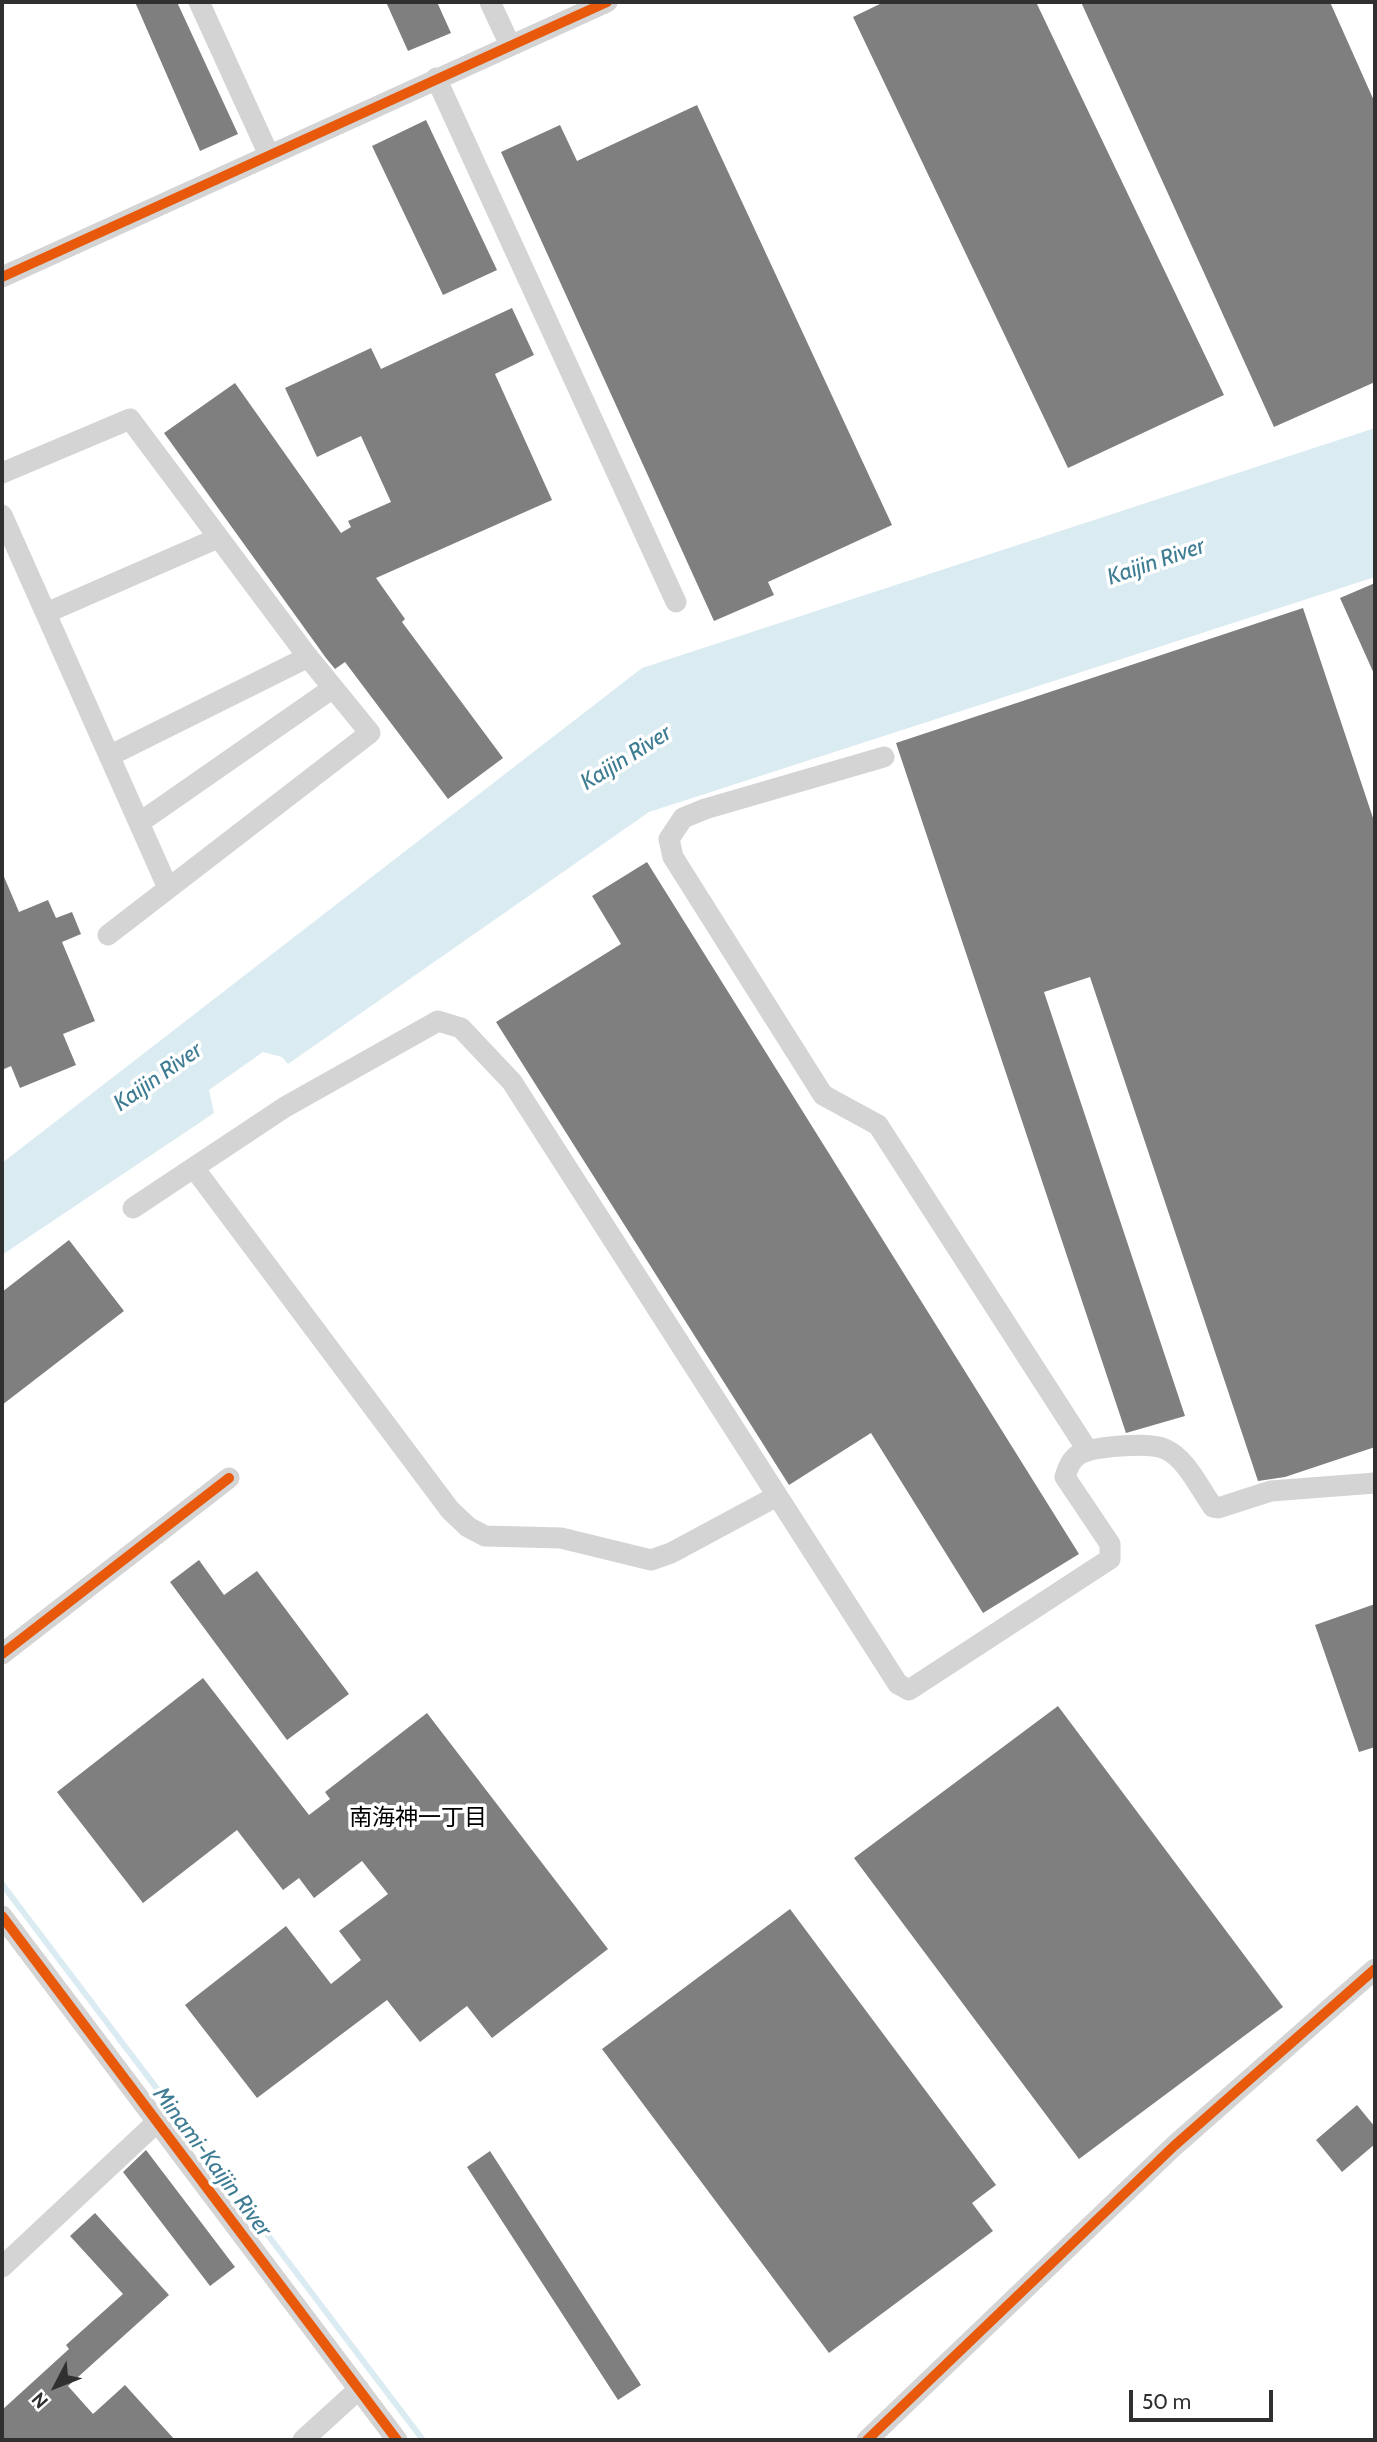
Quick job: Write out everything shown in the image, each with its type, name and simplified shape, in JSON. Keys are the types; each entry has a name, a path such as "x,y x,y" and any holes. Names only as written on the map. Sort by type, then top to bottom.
{"street":[{"path":"199,2 269,155"},
{"path":"490,2 510,45"},
{"path":"2,278 510,45 563,11 607,2"},
{"path":"436,78 676,602"},
{"path":"2,473 130,419 218,538 370,733 108,935"},
{"path":"2,515 168,888"},
{"path":"46,613 218,538"},
{"path":"109,756 309,657"},
{"path":"139,823 333,688"},
{"path":"884,757 705,808 683,818 669,839 673,857 823,1095 878,1125 1088,1451"},
{"path":"133,1208 285,1107 438,1021 461,1028 512,1082 898,1684 909,1690 1110,1559 1110,1544 1065,1477 1069,1464 1080,1453 1114,1446 1164,1448 1183,1464 1213,1507 1218,1508 1271,1491 1375,1483"},
{"path":"194,1168 450,1510 468,1527 485,1536 561,1538 651,1560 671,1553 777,1496"},
{"path":"2,1654 229,1478"},
{"path":"2,1916 397,2440"},
{"path":"867,2440 1174,2146 1373,1977"},
{"path":"2,2267 158,2121"},
{"path":"303,2440 359,2389"}],"water":[{"name":"Kaijin River","path":"1375,428 1375,577 649,812 288,1064 282,1057 263,1052 209,1090 214,1113 2,1255 2,1163 642,668"}],"building":[{"path":"135,2 177,2 238,134 200,151"},
{"path":"386,2 437,2 451,33 408,51"},
{"path":"884,2 1036,2 1224,395 1068,468 853,17"},
{"path":"1081,2 1330,2 1375,103 1375,382 1274,427"},
{"path":"697,105 892,525 768,582 774,595 714,621 501,152 560,125 577,161"},
{"path":"426,120 497,270 443,295 372,146"},
{"path":"512,308 534,355 495,374 552,500 376,578 405,619 402,622 503,758 448,799 345,662 335,669 326,658 164,433 235,383 341,533 351,527 348,521 391,502 361,436 317,457 285,388 371,348 381,369"},
{"path":"1375,583 1375,676 1340,598"},
{"path":"1303,608 1375,824 1375,1447 1285,1477 1258,1481 1090,977 1044,992 1185,1416 1126,1433 896,743"},
{"path":"647,862 1079,1554 983,1613 871,1433 789,1485 496,1022 621,944 592,896"},
{"path":"2,872 19,912 48,900 56,918 72,912 81,934 62,942 95,1021 63,1034 76,1065 20,1088 11,1066 2,1070"},
{"path":"69,1240 124,1311 2,1405 2,1292"},
{"path":"199,1560 224,1595 257,1571 349,1694 287,1740 170,1582"},
{"path":"1375,1604 1375,1747 1359,1752 1315,1625"},
{"path":"203,1678 309,1815 330,1799 325,1792 427,1713 608,1949 492,2038 467,2006 420,2042 387,2000 257,2098 185,2005 286,1926 331,1984 361,1960 339,1931 388,1894 362,1861 314,1898 299,1878 283,1890 237,1830 143,1903 57,1792"},
{"path":"1058,1706 1283,2007 1079,2159 854,1858"},
{"path":"790,1909 996,2185 972,2203 993,2231 829,2353 602,2049"},
{"path":"1357,2105 1375,2127 1375,2144 1342,2172 1316,2140"},
{"path":"146,2150 235,2267 210,2286 123,2172"},
{"path":"490,2151 641,2385 618,2400 467,2167"},
{"path":"95,2213 169,2295 68,2386 93,2414 125,2385 175,2440 2,2440 2,2410 69,2349 66,2345 123,2294 70,2236"}],"waterway":[{"name":"Minami-Kaijin River","path":"2,1884 423,2440"}],"cycle path":[{"path":"2,277 607,2"},
{"path":"2,1654 229,1478"},
{"path":"2,1916 397,2440"},
{"path":"867,2440 1174,2146 1375,1969"}],"district":[{"name":"南海神一丁目","path":"418,1818"}]}
